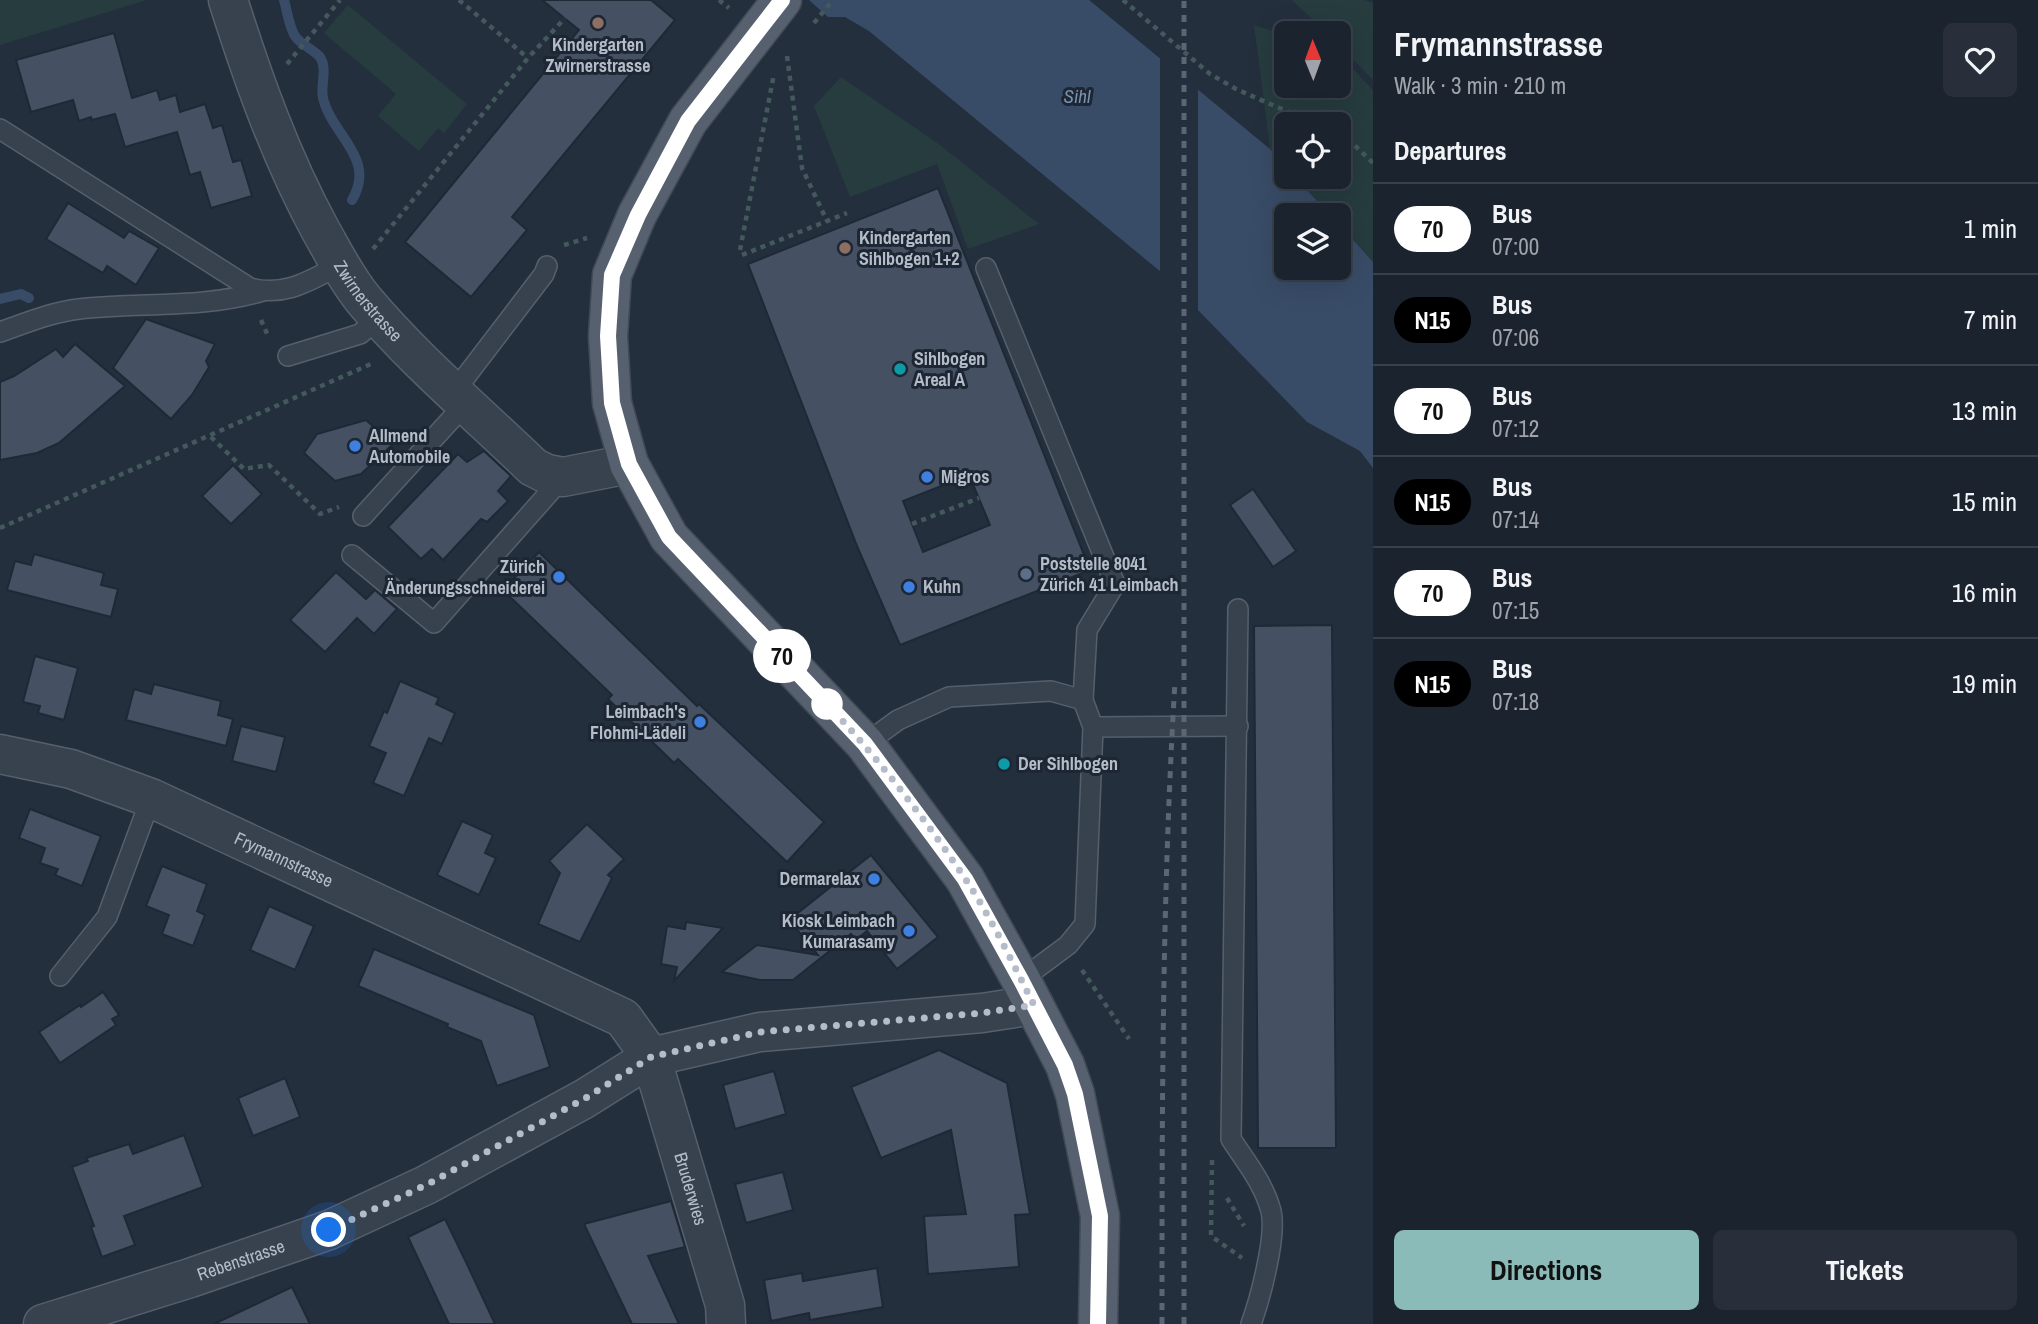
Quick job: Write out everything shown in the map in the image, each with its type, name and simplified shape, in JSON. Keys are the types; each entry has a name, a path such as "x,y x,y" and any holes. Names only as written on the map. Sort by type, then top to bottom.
{"main road":[{"path":"778,4 688,121 638,215 612,275 608,336 612,403 629,464 669,537 865,744 965,879 1065,1065 1075,1094 1100,1216 1098,1324"}],"street":[{"name":"Zwirnerstrasse","path":"228,0 252,74 285,158 355,259 362,297 406,346 533,467 547,474 564,477"},
{"path":"564,477 629,464"},
{"name":"Frymannstrasse","path":"0,754 71,769 151,798 623,1018 651,1057"},
{"path":"651,1057 760,1032 982,1013 1027,993"},
{"name":"Rebenstrasse","path":"43,1324 190,1278 329,1230 426,1185 584,1099 651,1057"},
{"name":"Bruderwies","path":"651,1057 725,1305 726,1324"}],"lane":[{"path":"0,129 256,293"},
{"path":"0,332 54,313 78,309 214,302 278,291 355,259"},
{"path":"363,516 460,397 547,266"},
{"path":"986,268 1115,584 1087,630 1083,700 1093,727 1085,924 1027,993"},
{"path":"288,356 360,334 380,317"},
{"path":"352,555 434,623 564,477"},
{"path":"1238,609 1231,1139 1262,1186 1272,1214 1268,1263 1251,1324"},
{"path":"865,744 898,720 949,697 1051,691 1083,700"},
{"path":"1093,727 1238,726"},
{"path":"60,976 107,917 151,798"}],"path":[{"path":"290,60 340,0"},
{"path":"459,0 528,58"},
{"path":"719,0 730,9"},
{"path":"814,24 833,0"},
{"path":"1123,0 1210,74 1236,89 1289,112"},
{"path":"355,259 565,18"},
{"path":"788,56 802,168 827,221"},
{"path":"774,73 741,253 847,213"},
{"path":"1351,142 1373,163"},
{"path":"256,293 274,350 288,356"},
{"path":"0,528 406,346"},
{"path":"210,436 244,469 269,465 320,514 349,503 363,516"},
{"path":"912,524 979,498"},
{"path":"1083,970 1129,1040"},
{"path":"1231,1139 1212,1158 1211,1236 1249,1263 1268,1263"},
{"path":"1227,1198 1268,1263"}],"green space":[{"path":"0,0 147,0 0,45"},
{"path":"1292,0 1364,0 1373,3 1373,80 1351,57 1351,21 1314,21"},
{"path":"348,5 467,104 444,133 438,128 419,151 378,116 396,94 324,33"},
{"path":"1254,25 1274,31 1274,98 1351,98 1351,67 1373,90 1373,262 1351,237 1351,203 1319,203 1306,189 1351,189 1351,112 1274,112 1274,154 1270,149"},
{"path":"841,77 940,145 1039,224 968,249 937,164 850,197 814,106"}],"water":[{"name":"Sihl","path":"809,0 1089,0 1270,149 1274,154 1274,189 1306,189 1319,203 1274,203 1274,280 1351,280 1351,237 1373,262 1373,468 1360,451 1307,422 1161,272 869,31 845,17 828,17"}],"pier":[{"path":"1160,54 1198,86 1198,315 1160,275"}],"building":[{"path":"542,0 651,0 675,20 512,217 527,230 471,297 405,242 579,30"},
{"path":"114,33 132,98 157,90 160,100 176,95 180,112 205,104 213,128 222,125 233,162 241,160 252,196 211,208 200,172 190,175 177,132 125,147 115,114 79,121 73,100 31,112 16,60"},
{"name":"Sihlbogen Areal A","path":"938,188 1090,570 900,645 857,546 748,264","holes":["969,475 990,525 923,552 903,501"]},
{"path":"68,203 124,238 129,231 159,248 136,285 107,266 103,273 46,239"},
{"path":"146,319 215,344 206,361 209,367 192,395 171,419 113,368"},
{"path":"75,344 125,386 59,443 37,453 0,460 0,382 56,349 63,357"},
{"path":"366,420 393,444 361,474 335,481 304,453 317,434"},
{"path":"484,451 511,476 498,491 508,501 487,522 481,519 443,560 432,549 421,559 388,527 458,454 467,462"},
{"path":"233,465 262,494 231,524 202,496"},
{"path":"1253,489 1296,551 1273,567 1230,505"},
{"path":"539,552 697,706 699,704 824,822 787,862 678,759 674,763 608,699 612,695 503,590"},
{"path":"34,554 104,573 101,585 118,589 111,617 7,590 15,561 31,565"},
{"path":"336,572 366,599 375,590 397,609 374,634 357,618 325,652 290,620"},
{"path":"1332,625 1336,1148 1258,1148 1254,626"},
{"path":"35,656 78,668 64,720 38,713 40,706 23,702"},
{"path":"400,681 439,698 436,704 455,713 442,744 429,738 404,796 373,783 386,753 369,746"},
{"path":"154,684 221,701 218,715 233,719 226,746 126,720 134,689 151,694"},
{"path":"241,726 285,737 276,772 232,761"},
{"path":"30,809 101,836 82,886 55,875 58,869 40,863 45,848 19,838"},
{"path":"462,821 493,835 485,853 496,858 479,895 437,875"},
{"path":"587,824 624,859 608,875 612,878 580,942 538,924 560,873 549,861"},
{"path":"871,855 938,937 897,969 867,931 856,940 851,934 793,980 760,980 722,972 757,945 818,955 789,920"},
{"path":"162,866 207,884 197,911 205,915 193,946 162,934 169,915 146,906"},
{"path":"269,906 314,926 295,970 250,950"},
{"path":"686,922 723,928 674,981 677,967 661,964 667,926 685,929"},
{"path":"374,949 534,1015 550,1067 497,1086 481,1041 358,986"},
{"path":"103,992 119,1015 112,1019 116,1025 60,1063 39,1032"},
{"path":"939,1050 1007,1083 1030,1214 1015,1215 1019,1267 928,1274 924,1216 966,1214 951,1130 881,1158 851,1087"},
{"path":"774,1071 786,1114 735,1129 723,1085"},
{"path":"285,1078 300,1117 253,1136 238,1098"},
{"path":"184,1135 203,1187 124,1216 135,1245 102,1257 91,1227 94,1226 72,1167 88,1161 86,1158 129,1144 133,1154"},
{"path":"783,1172 793,1210 746,1223 735,1184"},
{"path":"671,1201 685,1247 648,1256 679,1324 632,1324 584,1224"},
{"path":"445,1219 495,1324 449,1324 408,1237"},
{"path":"877,1268 883,1307 810,1320 809,1313 771,1321 764,1280 802,1273 803,1281"},
{"path":"292,1287 310,1324 214,1324"}],"waterway":[{"path":"284,0 295,36 320,57 324,72 323,98 328,112 356,159 358,185 352,200"},
{"path":"0,299 21,294 29,298"}],"railway":[{"path":"1184,0 1184,1324"},
{"path":"1162,1324 1165,923 1175,682"}],"bus line":[{"name":"70","path":"782,0 688,121 638,215 612,275 608,336 612,403 629,464 669,537 865,744 965,879 1021,980 1065,1065 1075,1094 1100,1216 1098,1324"}],"place":[{"name":"Kindergarten Zwirnerstrasse","path":"598,23"},
{"name":"Kindergarten Sihlbogen 1+2","path":"845,248"},
{"name":"Sihlbogen Areal A","path":"900,369"},
{"name":"Allmend Automobile","path":"355,446"},
{"name":"Migros","path":"927,477"},
{"name":"Poststelle 8041 Zürich 41 Leimbach","path":"1026,574"},
{"name":"Zürich Änderungsschneiderei","path":"559,577"},
{"name":"Kuhn","path":"909,587"},
{"name":"Leimbach's Flohmi-Lädeli","path":"700,722"},
{"name":"Der Sihlbogen","path":"1004,764"},
{"name":"Dermarelax","path":"874,879"},
{"name":"Kiosk Leimbach Kumarasamy","path":"909,931"}],"route":[{"path":"329,1230 426,1185 584,1099 651,1057 760,1032 982,1013 1034,1005 965,879 865,744 827,704"}]}
